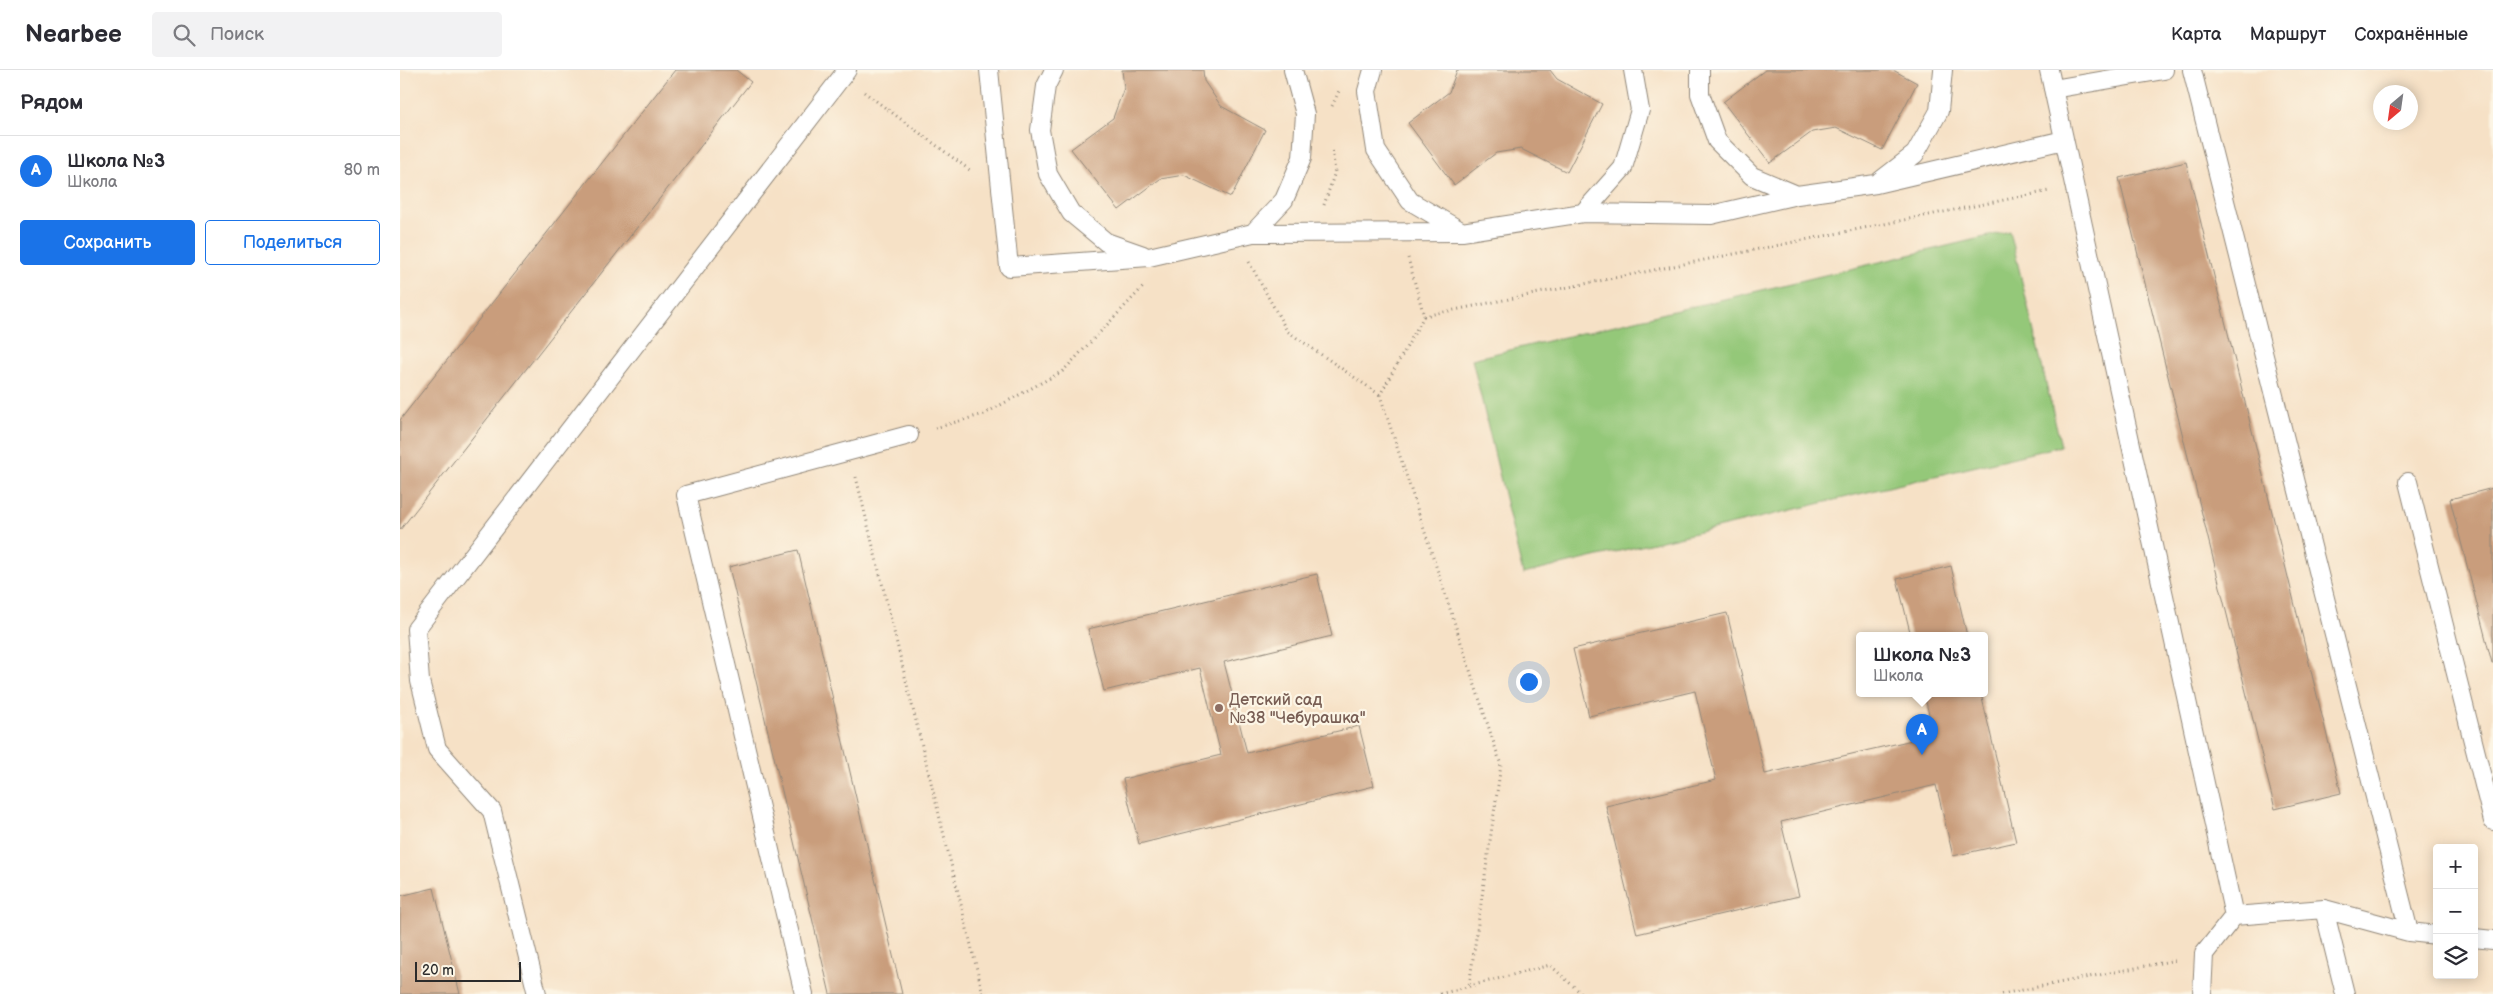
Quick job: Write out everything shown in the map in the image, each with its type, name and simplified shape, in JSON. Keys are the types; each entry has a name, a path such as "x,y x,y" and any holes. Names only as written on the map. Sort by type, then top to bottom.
{"lane":[{"path":"989,70 1009,267 1149,257 1253,233 1462,232 1583,213 1711,215 1797,195 1876,184 2064,140"},
{"path":"1054,70 1046,86 1040,130 1048,174 1072,213 1106,242 1149,257"},
{"path":"1253,233 1284,200 1302,158 1305,114 1293,70"},
{"path":"1374,70 1367,91 1376,150 1410,201 1462,232"},
{"path":"1583,213 1623,168 1640,110 1633,70"},
{"path":"1700,70 1700,94 1717,141 1752,176 1797,195"},
{"path":"1876,184 1915,154 1939,111 1943,70"},
{"path":"2049,70 2234,916"},
{"path":"2053,89 2164,70"},
{"path":"2192,70 2409,932"},
{"path":"537,994 492,811 437,750 420,680 416,629 844,73"},
{"path":"804,994 686,495 909,435"},
{"path":"2408,482 2493,821"},
{"path":"2324,910 2345,994"},
{"path":"2202,994 2204,954 2234,916 2324,910 2409,932 2433,935"},
{"path":"2478,938 2493,940"}],"path":[{"path":"844,73 1001,192"},
{"path":"1424,316 2074,186"},
{"path":"1380,395 1424,316 1401,232"},
{"path":"1235,237 1287,331 1380,395 1501,765 1470,986"},
{"path":"909,435 984,414 1063,371 1178,250"},
{"path":"850,451 983,994"},
{"path":"2002,994 2204,954"},
{"path":"1440,994 1550,965 1582,994"}],"green space":[{"path":"2010,231 2061,446 1523,574 1472,359"}],"building":[{"path":"675,70 736,70 751,82 400,530 400,420"},
{"path":"1122,70 1203,70 1204,81 1221,106 1265,130 1231,197 1184,175 1160,179 1119,210 1071,149 1113,118 1124,88"},
{"path":"1457,70 1550,70 1557,79 1602,104 1567,172 1521,149 1496,153 1454,185 1408,123 1449,92"},
{"path":"1765,70 1893,70 1917,83 1882,150 1836,128 1812,132 1770,163 1723,102"},
{"path":"2186,162 2341,793 2275,809 2119,178"},
{"path":"2493,488 2493,663 2492,663 2450,499"},
{"path":"798,550 902,994 830,994 729,567"},
{"path":"1951,566 1966,632 1910,632 1897,579"},
{"path":"1317,574 1332,636 1224,662 1247,753 1359,726 1374,786 1139,844 1123,779 1221,755 1200,668 1104,691 1088,629"},
{"path":"1727,613 1765,774 1934,735 1925,697 1982,697 2016,842 1953,856 1936,785 1781,822 1799,896 1637,934 1606,806 1716,780 1695,691 1589,716 1573,649"},
{"path":"434,888 460,994 400,994 400,896"}],"place":[{"name":"Детский сад №38 \"Чебурашка\"","path":"1219,708"},
{"name":"Школа №3","path":"1922,755"}]}
